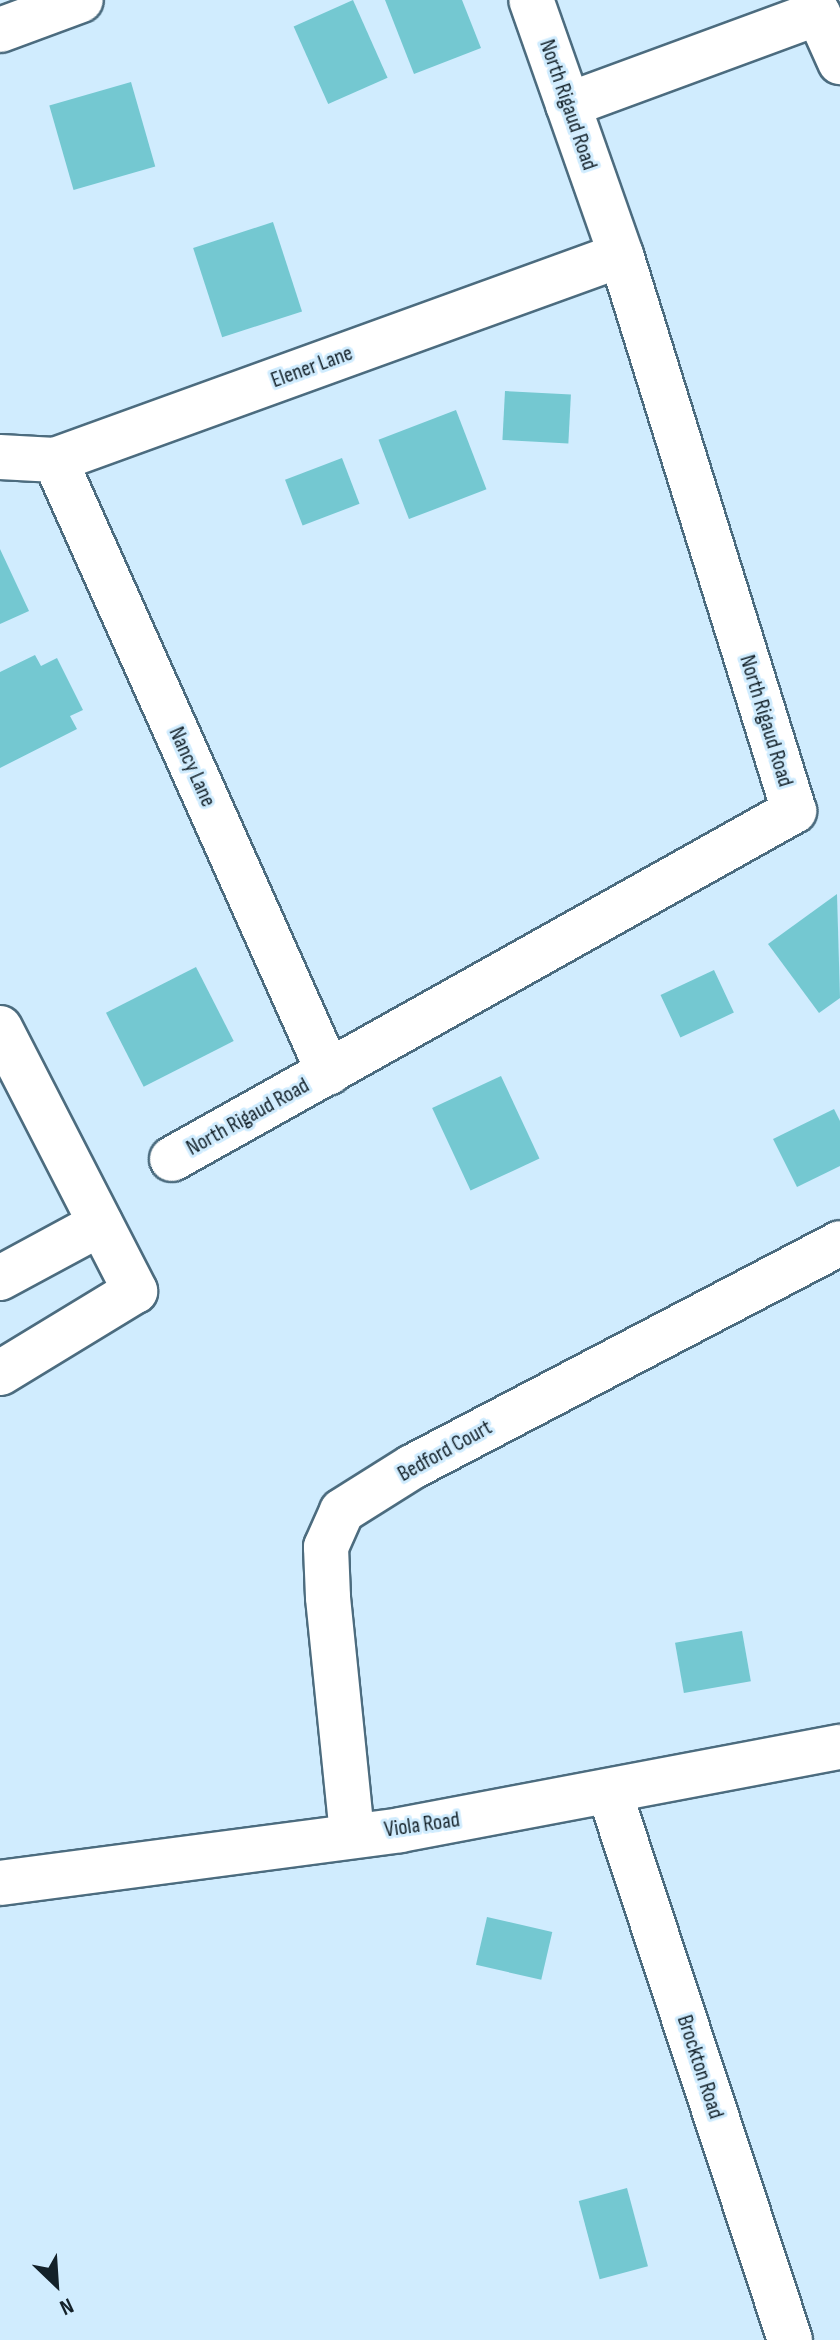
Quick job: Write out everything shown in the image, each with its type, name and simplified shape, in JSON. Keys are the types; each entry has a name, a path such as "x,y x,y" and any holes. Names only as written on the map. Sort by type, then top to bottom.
{"street":[{"path":"0,30 81,0"},
{"name":"North Rigaud Road","path":"172,1159 794,811 621,255 531,0"},
{"path":"568,105 818,13 840,62"},
{"name":"Elener Lane","path":"0,457 55,460 621,255"},
{"name":"Nancy Lane","path":"55,460 329,1073"},
{"path":"0,1028 135,1291 0,1373"},
{"path":"3,1269 100,1224"},
{"name":"Bedford Court","path":"352,1834 328,1597 326,1547 342,1511 412,1467 840,1243"},
{"name":"Viola Road","path":"0,1883 610,1794 840,1747"},
{"name":"Brockton Road","path":"610,1794 790,2340"}],"building":[{"path":"353,0 388,78 328,104 294,26"},
{"path":"385,0 462,0 481,48 414,74"},
{"path":"131,82 155,167 74,190 49,105"},
{"path":"273,222 302,311 222,337 193,248"},
{"path":"505,391 571,394 568,443 502,440"},
{"path":"456,410 486,489 409,519 379,440"},
{"path":"342,458 360,504 303,526 285,480"},
{"path":"0,549 29,611 0,624"},
{"path":"35,655 41,666 57,658 83,710 70,716 77,729 0,768 0,672"},
{"path":"837,894 840,998 819,1013 768,944"},
{"path":"196,967 234,1041 144,1087 106,1013"},
{"path":"714,970 734,1013 680,1038 661,995"},
{"path":"501,1076 539,1158 471,1191 432,1108"},
{"path":"834,1109 840,1121 840,1166 797,1187 773,1139"},
{"path":"742,1631 751,1681 684,1693 675,1643"},
{"path":"487,1917 552,1932 541,1980 476,1965"},
{"path":"627,2188 648,2266 600,2279 579,2201"}]}
